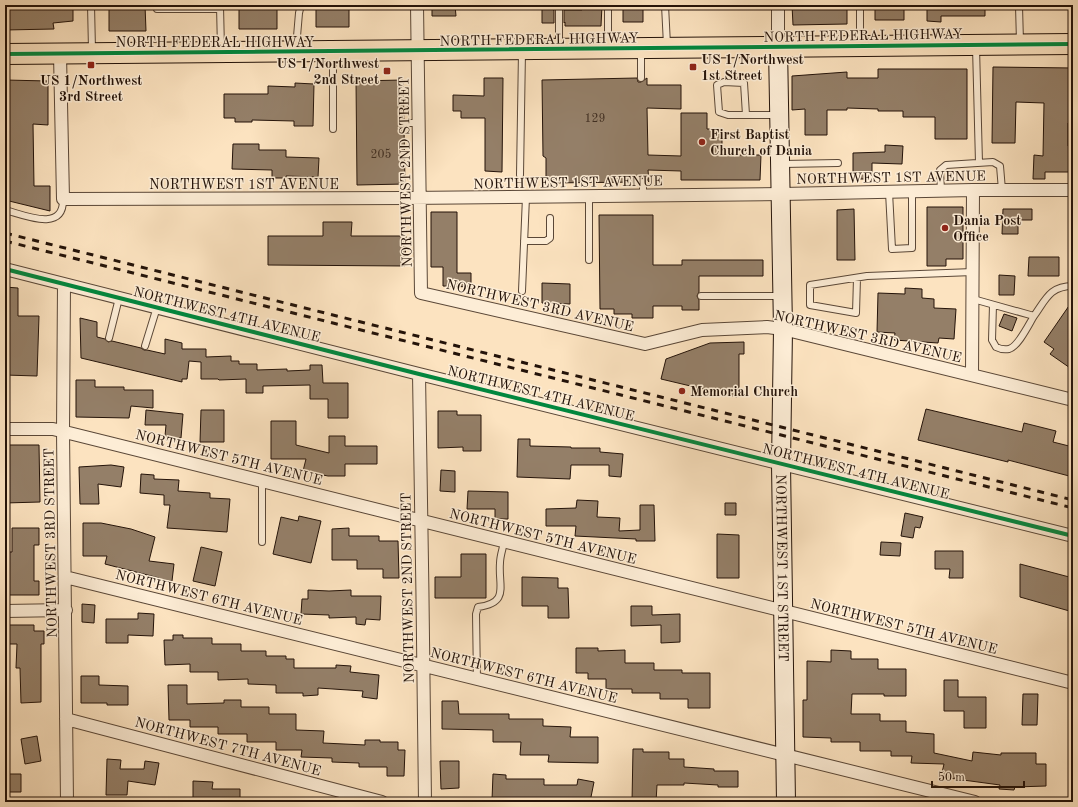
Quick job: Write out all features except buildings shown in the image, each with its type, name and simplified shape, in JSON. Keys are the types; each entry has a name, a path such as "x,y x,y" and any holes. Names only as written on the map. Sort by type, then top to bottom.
{"main road":[{"name":"NORTH FEDERAL HIGHWAY","path":"5,54 1073,44"}],"street":[{"name":"NORTHWEST 2ND STREET","path":"417,5 421,293"},
{"path":"778,5 778,47"},
{"name":"NORTHWEST 1ST STREET","path":"778,47 782,194 783,329 781,464 786,802"},
{"path":"60,54 63,199"},
{"path":"972,375 974,190"},
{"name":"NORTHWEST 1ST AVENUE","path":"63,199 420,198 782,194 974,190 1073,190"},
{"name":"NORTHWEST 4TH AVENUE","path":"5,269 419,374 1073,536"},
{"name":"NORTHWEST 3RD STREET","path":"64,284 63,432 67,802"},
{"name":"NORTHWEST 3RD AVENUE","path":"421,293 645,344 702,330 767,327 783,329 1073,400"},
{"name":"NORTHWEST 2ND STREET","path":"419,374 425,802"},
{"name":"NORTHWEST 5TH AVENUE","path":"5,429 53,429 1073,683"},
{"name":"NORTHWEST 6TH AVENUE","path":"65,577 424,667 975,802"},
{"path":"5,611 66,610"},
{"name":"NORTHWEST 7TH AVENUE","path":"66,719 382,802"}],"lane":[{"path":"91,5 92,54"},
{"path":"296,52 301,5"},
{"path":"559,5 559,49"},
{"path":"608,5 608,49"},
{"path":"665,5 667,48"},
{"path":"860,5 860,46"},
{"path":"1019,6 1020,44"},
{"path":"157,9 220,7 221,52"},
{"path":"976,45 979,163"},
{"path":"641,49 641,78"},
{"path":"520,175 522,50"},
{"path":"333,52 333,130"},
{"path":"746,115 744,83 724,82 717,85 719,112 728,116 780,115"},
{"path":"404,123 419,123"},
{"path":"941,191 940,170 946,165 994,162 1000,166 1002,190"},
{"path":"781,164 838,163"},
{"path":"643,182 643,196"},
{"path":"889,192 892,249 912,248 912,191"},
{"path":"589,196 589,260"},
{"path":"522,291 526,197"},
{"path":"5,210 42,220 51,219 58,215 63,208 63,199"},
{"path":"524,242 546,241 550,238 550,218"},
{"path":"856,278 856,313 810,305 810,285 856,278 973,272"},
{"path":"993,305 992,340 996,347 1010,349 1016,344 1049,293 1056,288 1073,286"},
{"path":"701,296 783,296"},
{"path":"109,338 119,298"},
{"path":"973,299 1034,316"},
{"path":"145,346 157,307"},
{"path":"262,480 262,542"},
{"path":"478,680 476,614 478,607 488,606 498,600 500,594 500,562 504,542"}],"railway":[{"path":"5,233 1073,500"},
{"path":"5,241 1073,508"}],"cycle path":[{"path":"5,54 1073,44"},
{"path":"5,269 419,374 1073,536"}],"place":[{"name":"US 1/Northwest 3rd Street","path":"91,65"},
{"name":"US 1/Northwest 1st Street","path":"693,67"},
{"name":"US 1/Northwest 2nd Street","path":"387,71"},
{"name":"First Baptist Church of Dania","path":"702,142"},
{"name":"Dania Post Office","path":"945,228"},
{"name":"Memorial Church","path":"682,391"}]}
